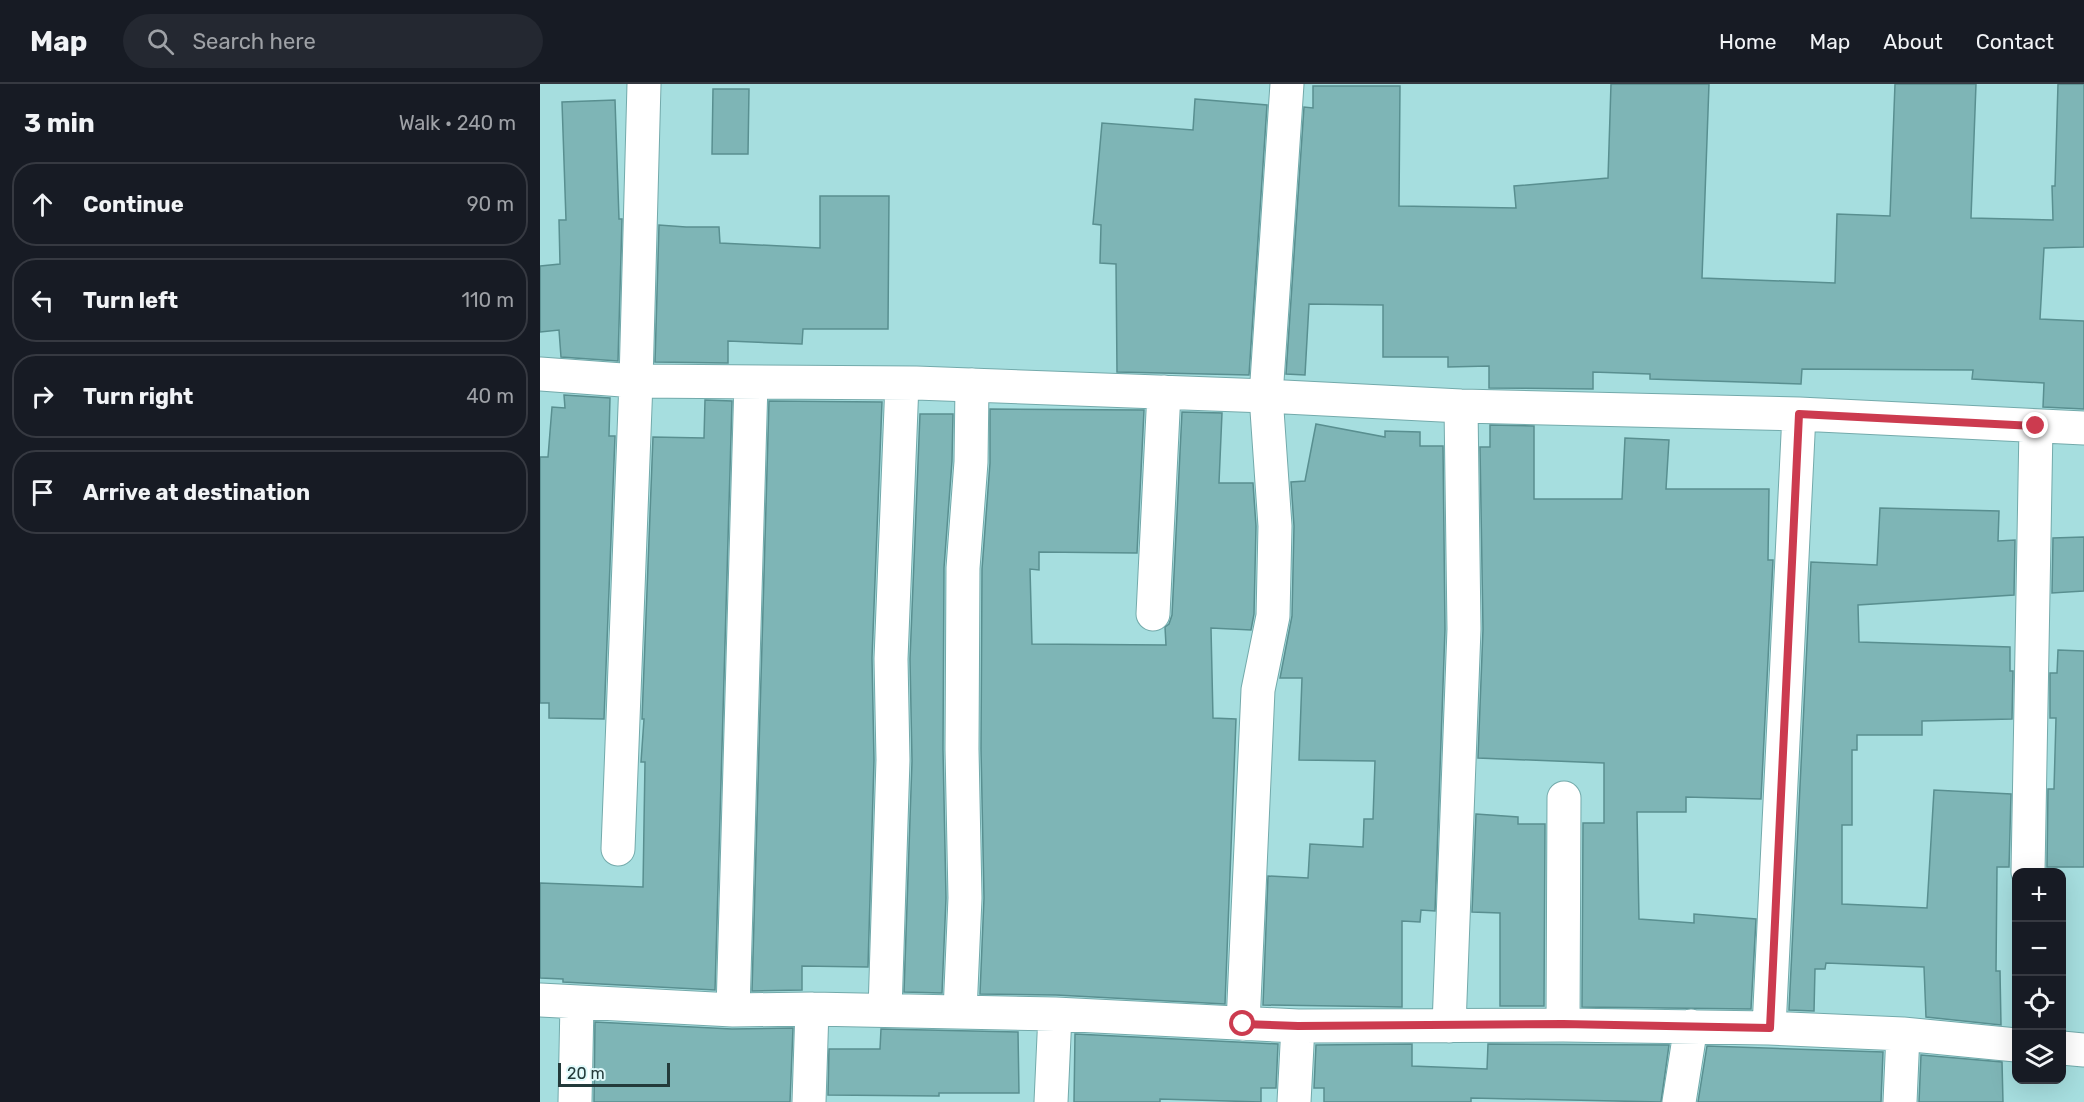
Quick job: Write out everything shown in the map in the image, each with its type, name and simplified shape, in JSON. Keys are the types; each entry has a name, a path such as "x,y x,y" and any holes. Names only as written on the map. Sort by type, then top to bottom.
{"street":[{"path":"618,849 636,381 644,84"},
{"path":"1243,1024 1258,690 1273,616 1275,526 1266,396 1287,84"},
{"path":"540,374 636,381 972,385 1461,406 1799,414 2084,428"},
{"path":"734,1010 752,382"},
{"path":"885,1010 893,760 892,636 902,383"},
{"path":"960,1012 965,898 962,749 963,568 971,462 972,385"},
{"path":"1153,614 1164,392"},
{"path":"1449,1026 1464,629 1461,406"},
{"path":"1770,1028 1799,414"},
{"path":"2028,868 2036,426"},
{"path":"1563,1024 1564,798"},
{"path":"540,1000 734,1010 812,1009 1055,1014 1298,1026 1563,1024 1770,1028 1903,1034 2012,1045"},
{"path":"575,1102 577,1002"},
{"path":"809,1102 812,1009"},
{"path":"1051,1102 1055,1014"},
{"path":"1294,1102 1298,1026"},
{"path":"1679,1102 1691,1026"},
{"path":"1900,1102 1903,1034"},
{"path":"2066,1048 2084,1050"}],"building":[{"path":"1611,84 1709,84 1702,278 1835,283 1837,214 1890,216 1895,84 1976,84 1971,218 2053,220 2052,186 2055,186 2058,84 2084,84 2084,247 2044,248 2040,319 2084,321 2084,409 2043,407 2044,383 1972,379 1973,370 1802,369 1801,384 1650,379 1650,374 1593,372 1593,389 1489,388 1489,366 1448,367 1448,357 1383,357 1383,305 1309,304 1305,375 1286,374 1304,107 1313,108 1313,86 1400,86 1399,206 1516,208 1514,186 1608,178"},
{"path":"713,89 749,89 748,154 712,154"},
{"path":"1195,99 1267,105 1249,375 1117,372 1116,264 1100,263 1101,225 1093,224 1102,123 1193,130"},
{"path":"615,100 619,219 622,219 618,361 561,357 559,330 540,332 540,266 560,264 559,220 566,220 562,102"},
{"path":"820,196 889,196 888,329 803,329 802,344 728,341 728,363 655,362 659,225 719,227 720,243 820,248"},
{"path":"564,395 610,398 609,436 615,436 604,719 549,718 549,703 540,703 540,457 548,457 552,407 565,408"},
{"path":"705,400 732,401 715,990 563,982 563,979 540,978 540,883 643,887 645,762 641,762 653,437 704,438"},
{"path":"769,401 882,402 872,658 874,760 868,967 802,966 802,990 752,991"},
{"path":"990,409 1144,410 1137,553 1039,552 1039,570 1030,569 1032,644 1166,645 1165,627 1169,624 1172,615 1182,412 1222,413 1219,483 1253,483 1256,526 1254,614 1251,630 1211,628 1213,718 1236,719 1225,1004 1056,995 980,994 984,898 981,749 982,569 990,463"},
{"path":"920,414 953,414 944,568 943,749 946,898 942,993 904,992 912,761 910,659"},
{"path":"1316,424 1385,437 1385,431 1420,432 1420,446 1443,446 1445,629 1435,911 1421,910 1420,922 1402,921 1402,1007 1263,1005 1268,876 1308,878 1310,844 1363,847 1364,819 1373,819 1375,761 1299,760 1302,678 1280,678 1292,616 1294,526 1291,482 1305,481"},
{"path":"1490,425 1534,426 1534,499 1622,499 1625,438 1669,440 1666,489 1769,489 1768,560 1773,560 1761,799 1686,797 1686,812 1637,812 1639,919 1694,923 1694,914 1756,919 1751,1009 1582,1007 1583,823 1604,823 1604,763 1478,758 1483,629 1480,447 1490,447"},
{"path":"1880,508 1999,511 1998,541 2015,540 2014,595 1858,605 1859,642 2010,647 2010,671 2013,671 2012,719 1922,721 1922,735 1857,735 1857,750 1852,750 1852,825 1842,825 1842,904 1927,908 1934,790 2011,794 2009,867 1997,867 1996,971 2000,971 2001,1025 1926,1017 1924,967 1826,963 1825,969 1815,969 1814,1011 1789,1010 1811,562 1877,565"},
{"path":"2084,537 2084,591 2052,593 2053,538"},
{"path":"2058,650 2084,651 2084,867 2047,867 2048,789 2054,789 2056,718 2050,718 2050,673 2057,673"},
{"path":"1476,814 1518,817 1518,824 1545,824 1544,1006 1500,1006 1500,913 1472,912"},
{"path":"595,1022 732,1029 793,1028 790,1102 594,1102"},
{"path":"881,1029 1018,1032 1019,1093 939,1093 939,1096 828,1095 829,1049 880,1049"},
{"path":"1075,1034 1278,1044 1276,1088 1261,1088 1261,1102 1160,1099 1160,1102 1074,1102"},
{"path":"1412,1044 1412,1066 1487,1069 1488,1044 1669,1045 1661,1102 1471,1098 1471,1102 1324,1102 1324,1088 1314,1088 1316,1045"},
{"path":"1707,1046 1883,1052 1881,1102 1698,1102"},
{"path":"1921,1055 2002,1062 2003,1102 1919,1102"}],"route":[{"path":"1243,1024 1298,1026 1563,1024 1770,1028 1799,414 2036,426"}]}
